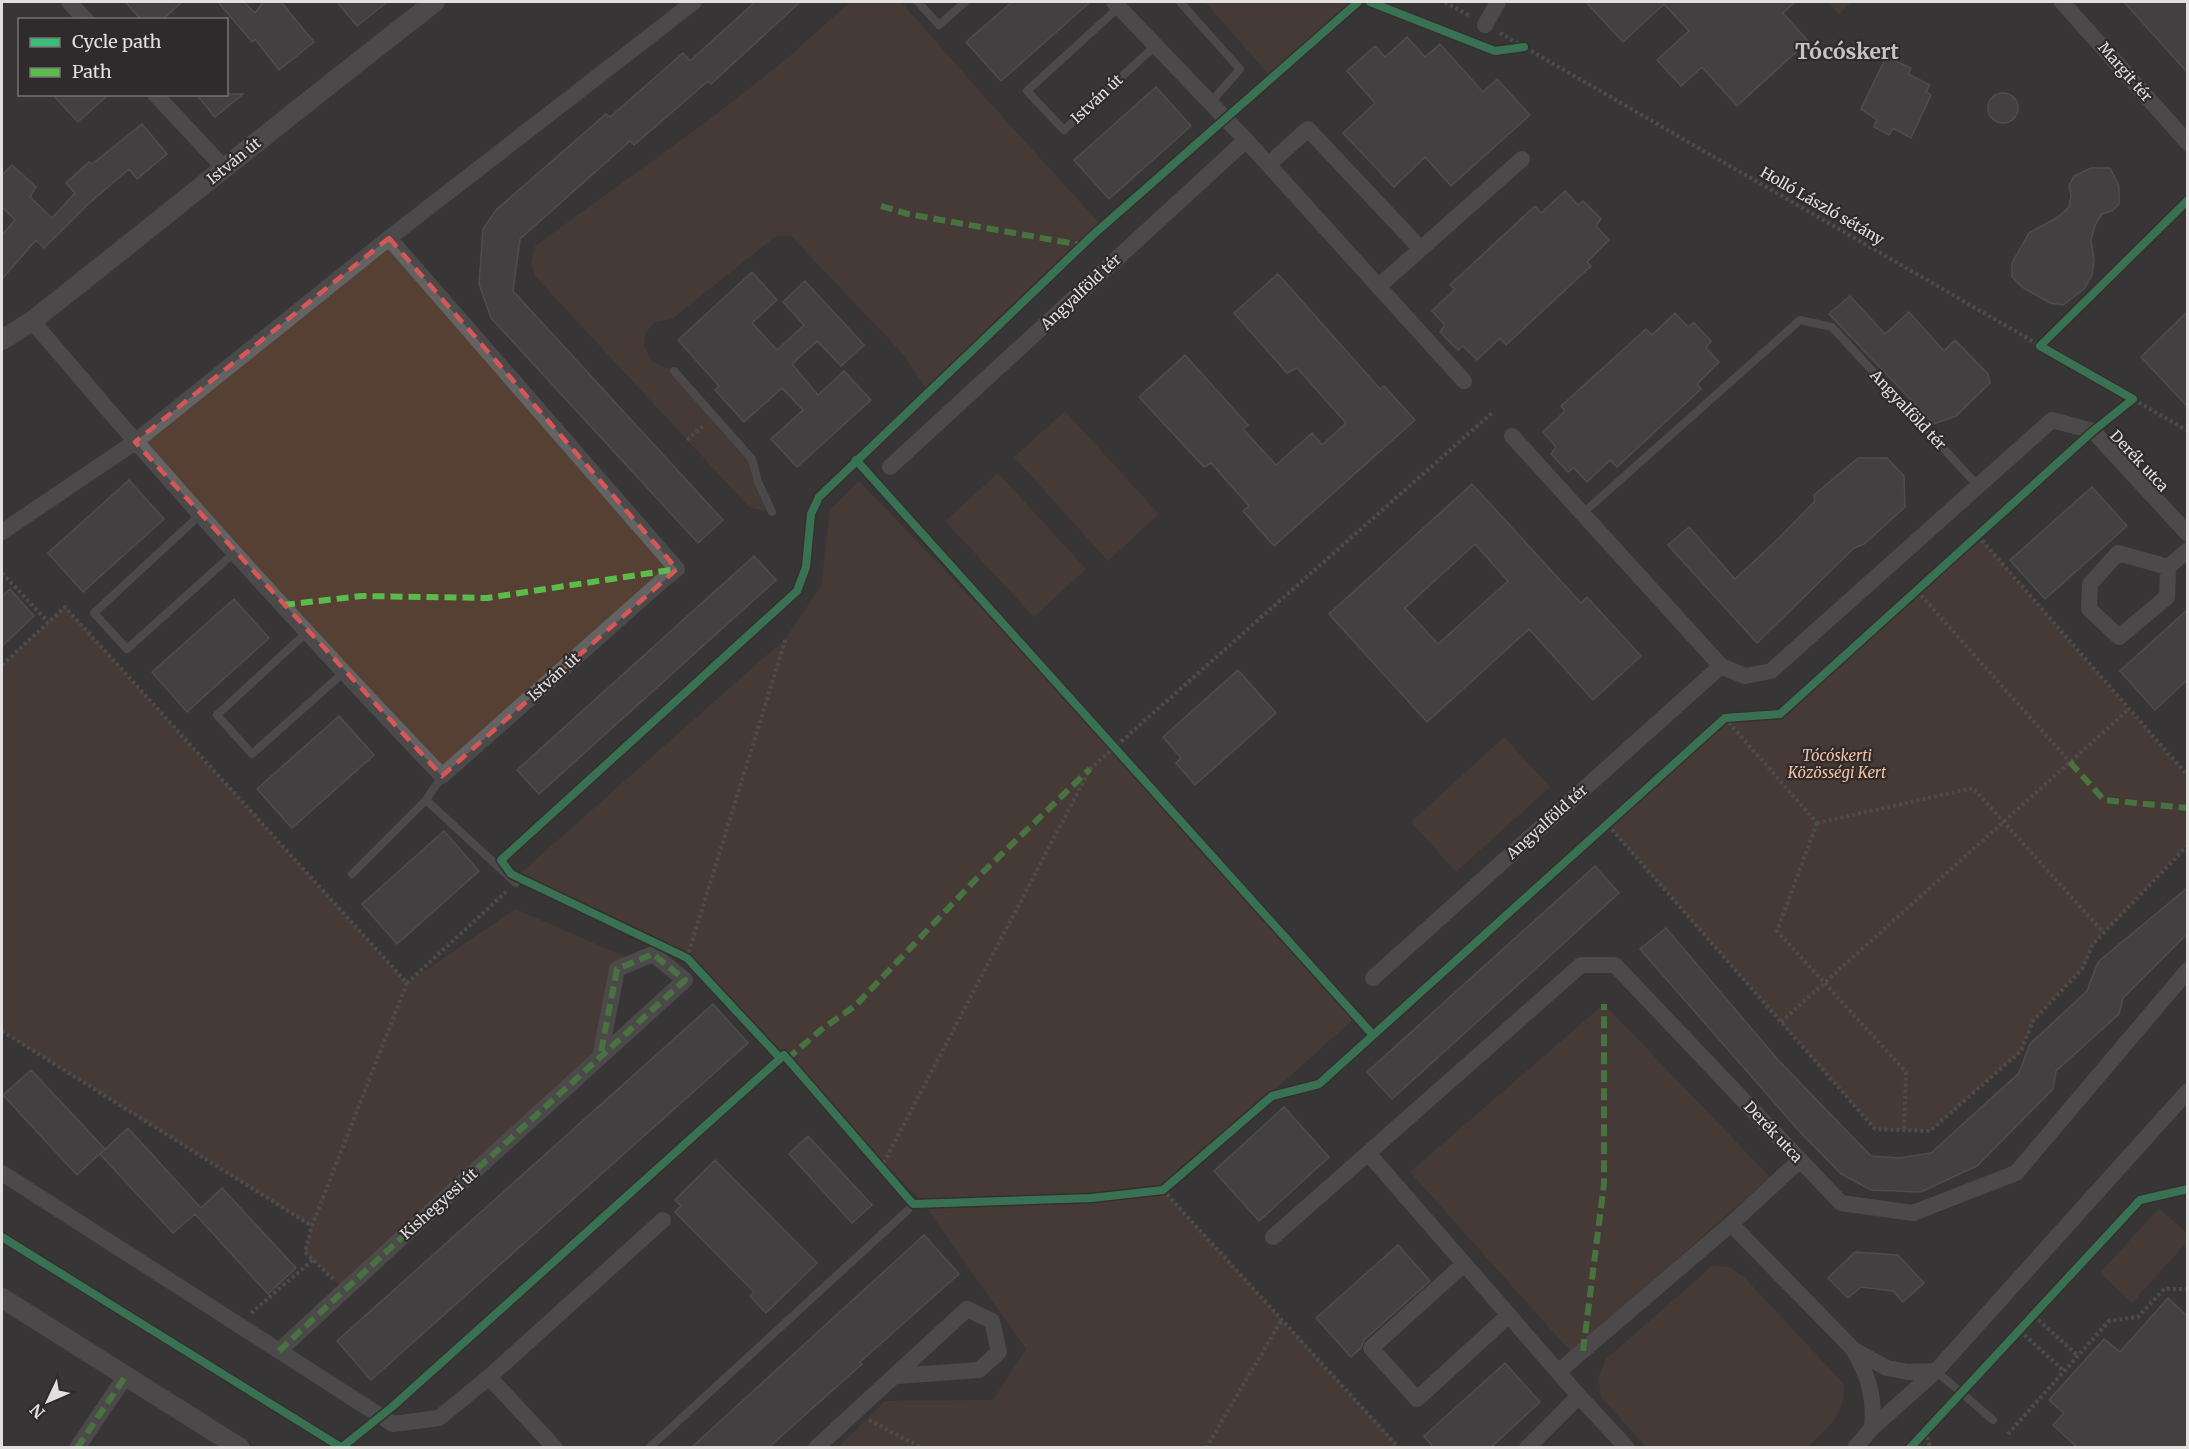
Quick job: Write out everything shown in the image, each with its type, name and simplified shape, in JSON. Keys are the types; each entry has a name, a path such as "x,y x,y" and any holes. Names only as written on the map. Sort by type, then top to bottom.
{"street":[{"path":"69,2 84,18"},
{"name":"István út","path":"2,340 33,321 225,170 310,98 435,2"},
{"path":"2,532 135,442 389,238 694,2"},
{"path":"1485,25 1498,2"},
{"name":"Margit tér","path":"2062,2 2187,143"},
{"name":"István út","path":"1117,4 1246,140"},
{"path":"157,96 225,170"},
{"path":"1269,164 1308,129 1420,248"},
{"path":"1246,140 1464,381"},
{"name":"Angyalföld tér","path":"890,467 1246,140"},
{"path":"1379,286 1522,159"},
{"name":"István út","path":"389,238 678,569 442,776"},
{"path":"33,321 135,442 343,672 442,776"},
{"name":"Derék utca","path":"1978,486 2052,420 2093,431 2187,534"},
{"path":"1512,436 1721,666 1745,676 1771,671 1978,486"},
{"path":"2168,567 2118,553 2090,584 2089,609 2119,637 2168,597 2168,567 2187,550"},
{"name":"Angyalföld tér","path":"1373,978 1721,666"},
{"name":"Kishegyesi út","path":"279,1351 685,980 653,954 617,969 600,1057"},
{"name":"Derék utca","path":"1274,1237 1581,964 1616,965 1841,1203 1914,1213 2016,1173 2187,970"},
{"path":"1855,1448 1872,1428 1936,1371 2187,1091"},
{"path":"1368,1153 1627,1448"},
{"path":"1558,1372 1731,1224 1799,1161"},
{"path":"2,1173 393,1424 439,1418 489,1377 663,1220"},
{"path":"1731,1224 1854,1350 1869,1385 1874,1407 1872,1428"},
{"path":"1464,1264 1371,1348 1417,1399 1509,1315"},
{"path":"2,1298 240,1448"},
{"path":"816,1448 968,1309 992,1321 999,1353 979,1370 897,1376"},
{"path":"1854,1350 1887,1368 1908,1372 1936,1371"},
{"path":"77,1448 124,1377"},
{"path":"489,1377 555,1448"},
{"path":"1527,1448 1579,1396"}],"lane":[{"path":"918,2 939,25 965,2"},
{"path":"1180,2 1240,69 1211,102"},
{"name":"István út","path":"1117,4 1027,91 1064,130 1156,45"},
{"name":"Angyalföld tér","path":"1583,513 1800,320 1832,327 1978,486"},
{"path":"674,371 752,459 758,482 772,512"},
{"path":"202,514 94,613 127,649 235,552"},
{"path":"307,632 217,716 252,754 343,672"},
{"path":"352,874 426,800 442,776"},
{"path":"426,800 516,883"},
{"path":"649,1448 908,1210"},
{"path":"1936,1371 1993,1420"}],"path":[{"path":"1514,49 1524,47"},
{"path":"2040,346 2048,338"},
{"path":"2125,406 2133,399"},
{"path":"881,1168 1090,769 1493,412"},
{"path":"687,440 714,415"},
{"path":"1971,543 1987,528"},
{"path":"1978,536 2187,776"},
{"path":"2,573 48,622"},
{"path":"1909,599 1926,583"},
{"path":"1917,591 2070,762"},
{"path":"2,665 65,607 407,983"},
{"path":"687,958 786,638"},
{"path":"1781,1022 2128,710"},
{"path":"1718,726 1725,718 1736,717"},
{"path":"1725,718 1817,823"},
{"path":"1108,739 1124,757"},
{"path":"1817,823 1973,789 2104,933"},
{"path":"1599,833 1616,817"},
{"path":"1817,823 1777,931 1906,1072 1904,1130"},
{"path":"1608,825 1875,1129 1930,1131 2021,1051 2033,1021 2082,969 2093,944 2187,845"},
{"path":"344,1290 305,1252 312,1226 407,983 516,883"},
{"path":"677,953 687,958 695,966"},
{"path":"2,1031 312,1226"},
{"path":"873,1159 887,1175"},
{"path":"1151,1192 1162,1190 1171,1183"},
{"path":"1162,1190 1399,1448"},
{"path":"248,1331 244,1319 313,1260"},
{"path":"2008,1434 2109,1321 2138,1317 2164,1289 2187,1289"},
{"path":"2013,1338 2041,1307"},
{"path":"2034,1316 2078,1356"},
{"path":"1206,1448 1281,1321"},
{"path":"2020,1331 2064,1371"},
{"path":"853,1414 922,1448"},
{"path":"1918,1439 1928,1429"},
{"path":"1928,1429 1930,1448"},
{"path":"332,1441 342,1447 350,1441"}],"highlighted area":[{"path":"389,238 677,569 442,776 135,442"}],"green space":[{"path":"850,2 901,2 1102,226 928,391 903,354 790,235 776,236 672,319 655,322 646,332 644,347 652,361 674,371 752,459 772,512 750,508 535,276 531,262 535,246 706,122 784,61"},
{"path":"1205,2 1358,2 1271,77"},
{"path":"1827,2 1852,2 1839,14"},
{"path":"389,238 677,569 442,776 135,442"},
{"path":"1065,411 1159,514 1108,561 1014,457"},
{"path":"998,473 1086,569 1034,617 945,521"},
{"path":"859,481 1116,748 1357,1016 1163,1190 1399,1447 838,1447 885,1401 993,1400 1026,1349 923,1203 687,958 516,877 786,638 821,586 830,510"},
{"name":"Tócóskerti Közösségi Kert","path":"1978,536 2187,776 2187,845 2093,944 2082,969 2033,1021 2021,1051 1930,1131 1875,1129 1608,825 1725,718 1780,714"},
{"path":"65,607 407,983 515,909 635,961 617,969 600,1057 344,1290 305,1252 311,1226 2,1031 2,665"},
{"path":"1504,737 1550,787 1456,872 1411,822"},
{"path":"1604,1004 1770,1177 1571,1352 1410,1172"},
{"path":"2159,1208 2187,1233 2187,1242 2132,1303 2100,1273"},
{"path":"1712,1266 1730,1267 1744,1277 1844,1384 1844,1395 1839,1412 1808,1447 1646,1447 1601,1397 1598,1378 1606,1359"}],"building":[{"path":"125,2 182,2 164,18 140,18"},
{"path":"218,2 244,2 255,13 263,2 281,2 314,42 279,70 255,39 252,42"},
{"path":"337,2 387,2 357,26"},
{"path":"755,2 800,2 711,84 708,81 634,145 630,141 520,239 513,291 723,520 698,543 491,318 479,284 483,229 496,210 606,114 610,117 683,53 690,61"},
{"path":"1012,2 1090,2 1001,81 966,42"},
{"path":"1586,2 1795,2 1783,13 1808,41 1737,106 1702,67 1681,86 1657,60 1689,31 1664,4 1623,42"},
{"path":"2124,2 2187,2 2187,72"},
{"path":"1407,37 1425,57 1440,44 1483,92 1497,79 1530,115 1451,186 1425,157 1394,187 1343,133 1375,103 1347,71 1375,46 1385,57"},
{"path":"1886,57 1911,68 1908,74 1930,85 1926,92 1931,95 1911,138 1893,128 1889,135 1874,127 1877,120 1861,109"},
{"path":"1156,87 1191,126 1109,199 1074,160"},
{"path":"2003,93 2014,97 2018,108 2014,119 2003,123 1992,119 1988,108 1992,97"},
{"path":"243,94 215,117 198,96"},
{"path":"54,96 107,96 78,122"},
{"path":"142,124 167,154 137,179 129,169 86,206 44,248 36,240 2,279 2,235 15,220 2,207 2,175 12,165 36,187 30,197 52,218 75,193 66,183 89,162 92,164"},
{"path":"2091,168 2110,168 2119,186 2119,204 2112,211 2102,214 2095,225 2091,240 2094,260 2092,275 2084,289 2063,305 2050,303 2022,287 2012,277 2012,263 2029,233 2058,217 2069,207 2071,195 2069,186 2074,176"},
{"path":"1565,191 1578,205 1583,201 1601,219 1596,226 1609,240 1587,262 1591,266 1506,345 1500,338 1477,360 1463,346 1458,350 1440,332 1445,325 1432,311 1455,289 1450,285 1535,206 1541,213"},
{"path":"752,272 777,300 752,323 777,350 804,325 783,302 805,281 864,345 841,366 817,341 792,364 818,395 844,371 871,400 797,467 771,439 803,410 782,388 744,422 715,390 719,386 678,340"},
{"path":"1278,274 1380,389 1384,386 1415,420 1274,546 1243,511 1249,506 1211,463 1204,467 1139,397 1185,355 1248,425 1243,429 1276,465 1312,433 1322,445 1346,423 1297,368 1287,373 1234,313"},
{"path":"1850,296 1885,334 1909,312 1944,351 1955,340 1988,374 1990,383 1956,416 1934,424 1829,314"},
{"path":"2187,312 2187,406 2141,357"},
{"path":"1675,313 1688,327 1694,323 1711,341 1706,348 1719,362 1697,384 1701,389 1617,467 1610,460 1587,482 1574,468 1568,472 1551,454 1556,447 1543,432 1565,411 1561,406 1646,329 1652,335"},
{"path":"1858,458 1887,458 1904,476 1905,507 1864,544 1854,548 1757,643 1668,545 1689,527 1735,579 1815,501 1814,495"},
{"path":"129,480 164,519 83,592 48,553"},
{"path":"1472,484 1581,603 1587,597 1641,656 1593,700 1529,629 1427,722 1329,614","holes":["1475,544 1508,581 1438,644 1405,608"]},
{"path":"2092,487 2127,526 2045,599 2010,560"},
{"path":"754,556 776,580 539,794 517,770"},
{"path":"10,589 34,616 2,646 2,596"},
{"path":"234,599 269,638 187,712 152,672"},
{"path":"2187,610 2187,680 2155,710 2120,671"},
{"path":"1238,670 1276,713 1195,785 1176,763 1181,758 1163,737"},
{"path":"339,716 374,755 292,828 257,789"},
{"path":"444,831 479,871 397,944 362,904"},
{"path":"1595,866 1619,893 1392,1099 1367,1072"},
{"path":"2187,888 2187,934 2123,998 2119,1014 2056,1071 2053,1089 1977,1166 1921,1192 1871,1190 1841,1174 1800,1132 1640,949 1666,928 1779,1061 1871,1156 1899,1158 1931,1153 2019,1073 2030,1044 2087,991 2098,962"},
{"path":"713,1004 748,1043 371,1380 337,1341"},
{"path":"31,1070 105,1149 77,1175 3,1095"},
{"path":"1284,1107 1329,1157 1259,1221 1214,1171"},
{"path":"128,1128 201,1208 222,1188 296,1268 268,1294 195,1214 173,1233 100,1154"},
{"path":"808,1136 872,1205 852,1223 789,1154"},
{"path":"715,1160 817,1263 766,1313 750,1296 754,1292 675,1212 681,1206 675,1200"},
{"path":"924,1235 959,1274 860,1362 862,1364 768,1448 691,1448"},
{"path":"1398,1245 1430,1281 1364,1340 1361,1348 1351,1357 1316,1318"},
{"path":"1855,1252 1898,1255 1924,1283 1903,1302 1893,1291 1861,1287 1848,1298 1828,1278"},
{"path":"2168,1298 2187,1316 2187,1448 2078,1448 2053,1425 2064,1413 2049,1400 2104,1339 2120,1352"},
{"path":"1505,1363 1540,1402 1490,1448 1434,1448 1424,1436"}],"marked path":[{"path":"881,206 908,214 1081,245"},
{"path":"283,605 362,596 487,598 677,569"},
{"path":"2070,762 2104,800 2188,808"},
{"path":"787,1059 822,1029 855,1006 979,876 1090,769"},
{"path":"279,1351 685,980 653,954 617,969 600,1057"},
{"path":"1583,1351 1604,1184 1604,1004"},
{"path":"77,1448 125,1377"}],"cycle path":[{"path":"780,1058 687,958 511,874 501,860 797,591 806,567 811,514 819,497 1094,234 1358,2"},
{"path":"1370,2 1495,51 1524,47"},
{"path":"342,1447 392,1407 784,1055 913,1204 1092,1198 1163,1190 1272,1096 1319,1084 1725,718 1780,714 2093,431 2133,399 2040,346 2188,200"},
{"path":"856,460 1373,1035"},
{"path":"1910,1448 2140,1200 2188,1189"},
{"path":"2,1237 342,1448"}],"district":[{"name":"Tócóskert","path":"1847,52"}]}
